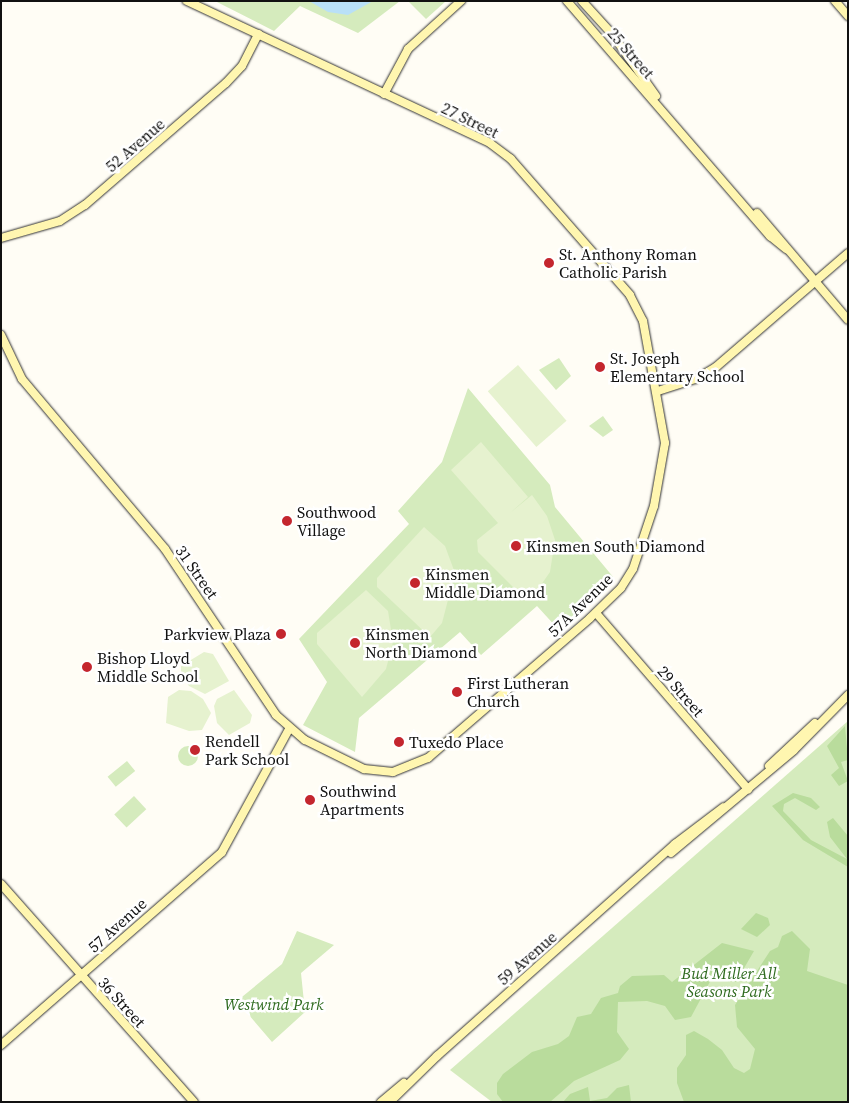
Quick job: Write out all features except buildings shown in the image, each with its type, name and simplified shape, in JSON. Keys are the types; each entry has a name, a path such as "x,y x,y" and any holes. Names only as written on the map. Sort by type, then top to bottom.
{"street":[{"name":"27 Street","path":"187,1 490,143 511,159 630,295 641,314 658,391"},
{"path":"384,94 408,49 461,1"},
{"name":"25 Street","path":"568,1 848,320"},
{"name":"25 Street","path":"582,1 618,41 674,123"},
{"path":"835,1 848,16"},
{"name":"52 Avenue","path":"1,238 45,227 85,205 226,83 242,66 258,34"},
{"path":"658,391 708,373 848,253"},
{"name":"31 Street","path":"1,335 22,379 165,549 269,707 289,729 364,769 404,770"},
{"name":"57A Avenue","path":"404,770 434,752 596,613 621,588 644,544 663,462 658,391"},
{"name":"29 Street","path":"596,613 748,788"},
{"path":"780,757 848,690"},
{"path":"780,757 848,695"},
{"name":"57 Avenue","path":"1,1045 222,852 289,729"},
{"name":"59 Avenue","path":"382,1102 660,861 748,788 780,757"},
{"name":"36 Street","path":"1,884 80,976 194,1102"},
{"name":"59 Avenue","path":"390,1102 414,1076"},
{"name":"36 Street","path":"184,1092 191,1102"}],"green space":[{"path":"215,1 400,1 358,33 300,6 274,31"},
{"path":"408,1 446,1 426,19"},
{"path":"559,358 571,376 556,390 539,370"},
{"path":"518,365 567,421 536,447 488,391"},
{"path":"468,388 550,485 555,507 614,578 558,629 537,606 481,655 460,632 359,718 355,752 303,725 327,682 299,639 409,524 398,511 442,462"},
{"path":"603,416 613,430 603,437 589,426"},
{"name":"Kinsmen South Diamond","path":"481,442 528,497 510,513 532,495 547,516 555,540 550,572 536,592 525,599 478,552 477,540 498,523 451,470"},
{"name":"Kinsmen Middle Diamond","path":"424,527 445,546 455,573 442,623 430,637 377,587 377,578"},
{"name":"Kinsmen North Diamond","path":"366,590 388,611 393,642 386,669 362,697 317,644 317,633"},
{"path":"204,652 213,654 229,681 205,694 189,686 181,675 181,666"},
{"path":"179,690 191,691 203,699 211,713 202,730 189,731 166,723 168,697"},
{"path":"234,690 252,715 250,723 229,735 217,723 214,706 217,699"},
{"name":"Bud Miller All Seasons Park","path":"848,721 848,1102 492,1102 450,1070"},
{"path":"845,726 848,760 841,762 848,781 839,786 831,775 839,768 827,746"},
{"path":"188,746 195,749 198,756 195,763 188,766 181,763 178,756 181,749"},
{"path":"127,761 135,771 116,787 108,777"},
{"path":"793,793 811,798 820,807 816,810 795,798 784,804 783,811 811,840 847,859 830,837 827,822 833,818 848,836 848,867 803,840 772,806"},
{"path":"134,796 146,809 127,828 114,814"},
{"path":"756,913 768,918 770,925 757,937 741,929"},
{"name":"Westwind Park","path":"297,931 334,945 301,973 305,1012 272,1042 237,1001 282,964"},
{"path":"792,931 810,949 807,971 848,985 848,1102 684,1102 677,1083 677,1068 686,1055 686,1035 694,1031 722,1050 734,1068 744,1073 750,1069 755,1049 737,1027 735,1005 770,951 778,947 782,936"},
{"path":"722,943 754,951 736,982 724,975 713,976 691,1017 675,1020 665,1006 647,1001 618,1002 617,1032 629,1049 620,1060 574,1081 550,1102 503,1102 497,1094 497,1083 503,1074 532,1052 558,1044 569,1036 577,1017 591,1014 601,998 618,993 620,986 632,976 664,975 672,982"},
{"path":"629,1085 631,1102 563,1102 570,1094 588,1087 590,1101 607,1098 617,1088"}],"water":[{"path":"309,1 373,1 348,15 328,12"}],"place":[{"name":"St. Anthony Roman Catholic Parish","path":"549,263"},
{"name":"St. Joseph Elementary School","path":"600,367"},
{"name":"Southwood Village","path":"287,521"},
{"name":"Kinsmen South Diamond","path":"516,546"},
{"name":"Kinsmen Middle Diamond","path":"415,583"},
{"name":"Parkview Plaza","path":"281,634"},
{"name":"Kinsmen North Diamond","path":"355,643"},
{"name":"Bishop Lloyd Middle School","path":"87,667"},
{"name":"First Lutheran Church","path":"457,692"},
{"name":"Tuxedo Place","path":"399,742"},
{"name":"Rendell Park School","path":"195,750"},
{"name":"Southwind Apartments","path":"310,800"}]}
